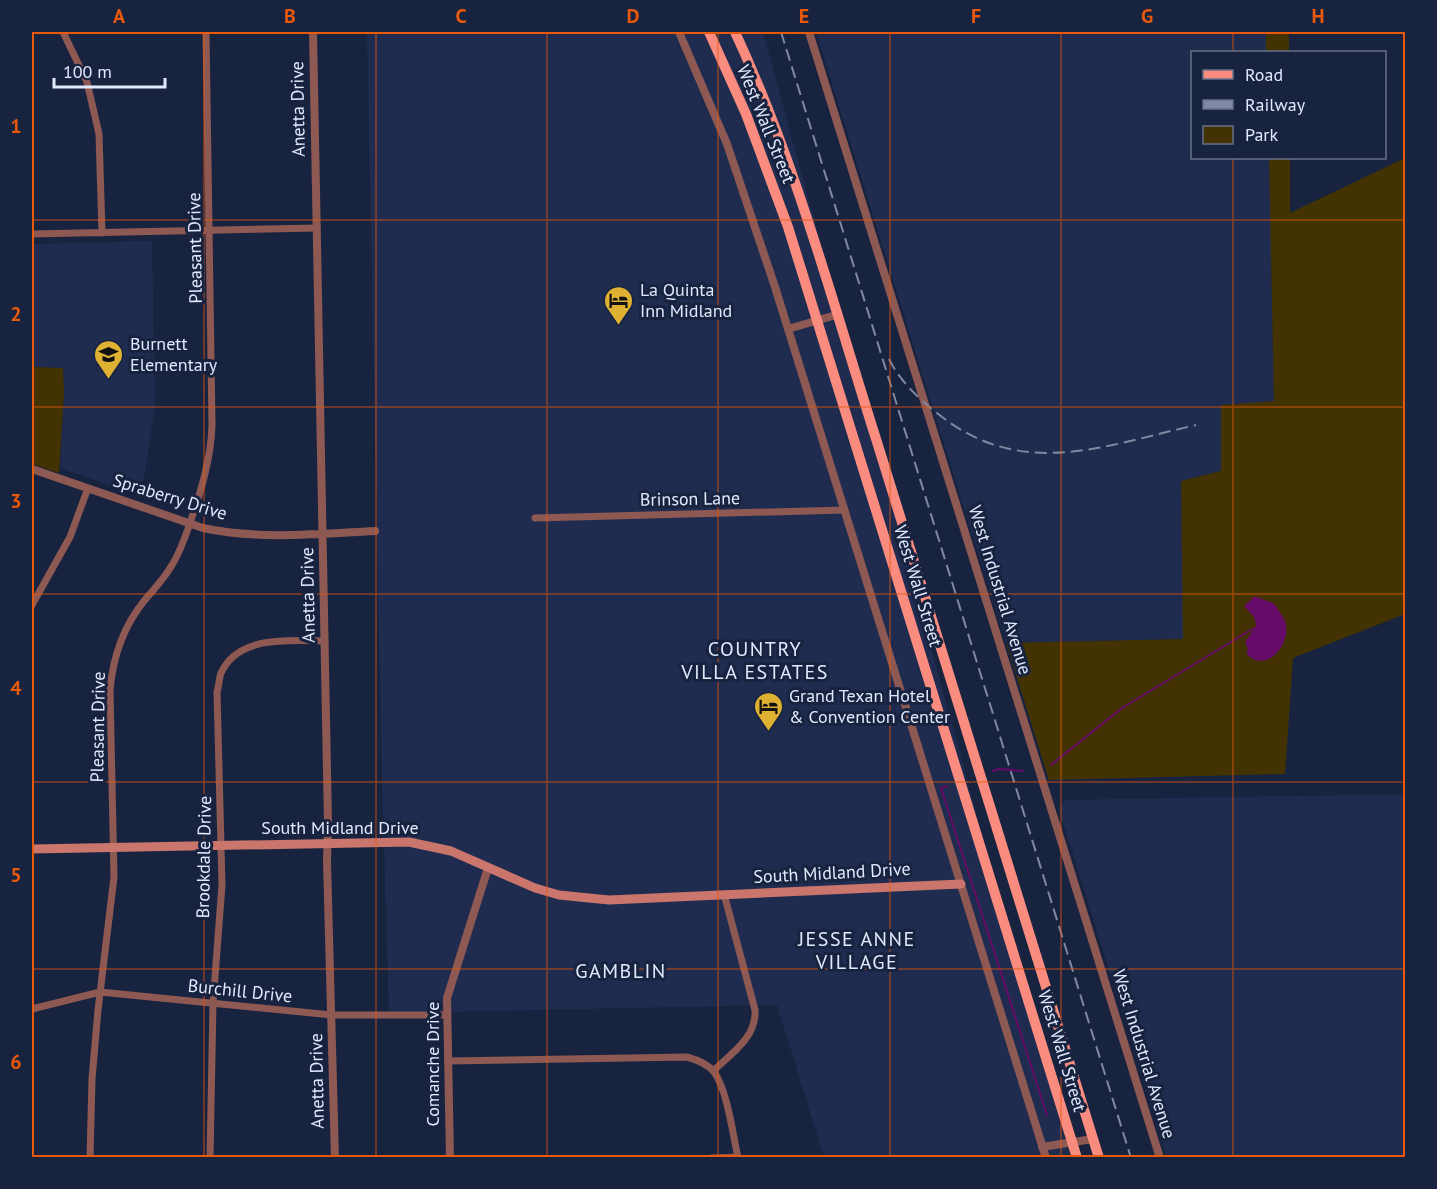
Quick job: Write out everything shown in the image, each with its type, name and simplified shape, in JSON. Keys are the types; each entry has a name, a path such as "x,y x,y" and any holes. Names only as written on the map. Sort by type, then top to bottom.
{"main road":[{"name":"West Wall Street","path":"709,32 766,164 819,320 1077,1158"},
{"name":"West Wall Street","path":"735,32 762,94 792,175 919,574 1099,1158"},
{"name":"South Midland Drive","path":"32,849 399,841 451,851 535,888 559,895 609,900 961,884"}],"street":[{"path":"63,32 87,82 99,134 102,233"},
{"name":"Pleasant Drive","path":"90,1158 92,1079 100,992 114,884 110,690 113,664 125,630 138,608 162,582 174,564 206,475 212,432 206,32"},
{"name":"Anetta Drive","path":"313,32 335,1158"},
{"path":"679,32 727,144 788,329 1046,1158"},
{"name":"West Industrial Avenue","path":"809,32 1160,1158"},
{"path":"32,234 317,228"},
{"path":"788,329 836,315"},
{"name":"Spraberry Drive","path":"32,469 203,528 239,534 375,531"},
{"path":"32,605 70,537 88,488"},
{"name":"Brinson Lane","path":"535,518 845,510"},
{"name":"Brookdale Drive","path":"210,1158 213,1003 222,885 217,692 221,673 231,658 244,648 270,642 325,641"},
{"name":"Comanche Drive","path":"450,1158 447,998 488,868"},
{"path":"713,1071 749,1036 755,1020 755,1010 724,894"},
{"name":"Burchill Drive","path":"32,1009 100,992 332,1015 447,1015"},
{"path":"447,1061 687,1057 702,1062 713,1071 721,1085 738,1157 712,1158"},
{"path":"1042,1147 1094,1139"}],"shaded area":[{"path":"367,32 763,32 1070,1157 824,1157 777,1005 389,1013"},
{"path":"816,32 1266,32 1266,51 1191,51 1191,159 1269,159 1274,402 1221,405 1221,471 1181,481 1183,639 1006,643"},
{"name":"Burnett Elementary","path":"152,241 155,404 145,473 138,495 60,468 63,368 32,367 32,244"},
{"path":"1255,596 1276,606 1285,620 1286,630 1285,639 1276,654 1261,661 1253,659 1246,653 1248,650 1245,642 1256,626 1254,617 1244,606"},
{"path":"1405,794 1405,1157 1167,1157 1059,809 1066,800"}],"green space":[{"path":"1266,32 1289,32 1289,51 1266,51"},
{"path":"1405,158 1405,614 1293,658 1285,774 1049,780 1006,643 1183,639 1181,481 1221,471 1221,405 1274,401 1269,159 1290,159 1290,213"},
{"path":"32,367 63,368 64,393 59,473 32,464"}],"waterway":[{"path":"1051,765 1122,708 1254,628"},
{"path":"993,771 999,769 1023,771"},
{"path":"947,786 941,788 1047,1115"}],"railway":[{"path":"781,32 1131,1158"},
{"path":"889,359 898,375 910,389 937,413 968,434 1000,447 1031,452 1063,452 1128,442 1196,425"}],"place":[{"name":"La Quinta Inn Midland","path":"619,326"},
{"name":"Burnett Elementary","path":"109,380"},
{"name":"Grand Texan Hotel & Convention Center","path":"768,732"}],"district":[{"name":"COUNTRY VILLA ESTATES","path":"755,660"},
{"name":"JESSE ANNE VILLAGE","path":"857,950"},
{"name":"GAMBLIN","path":"621,971"}]}
